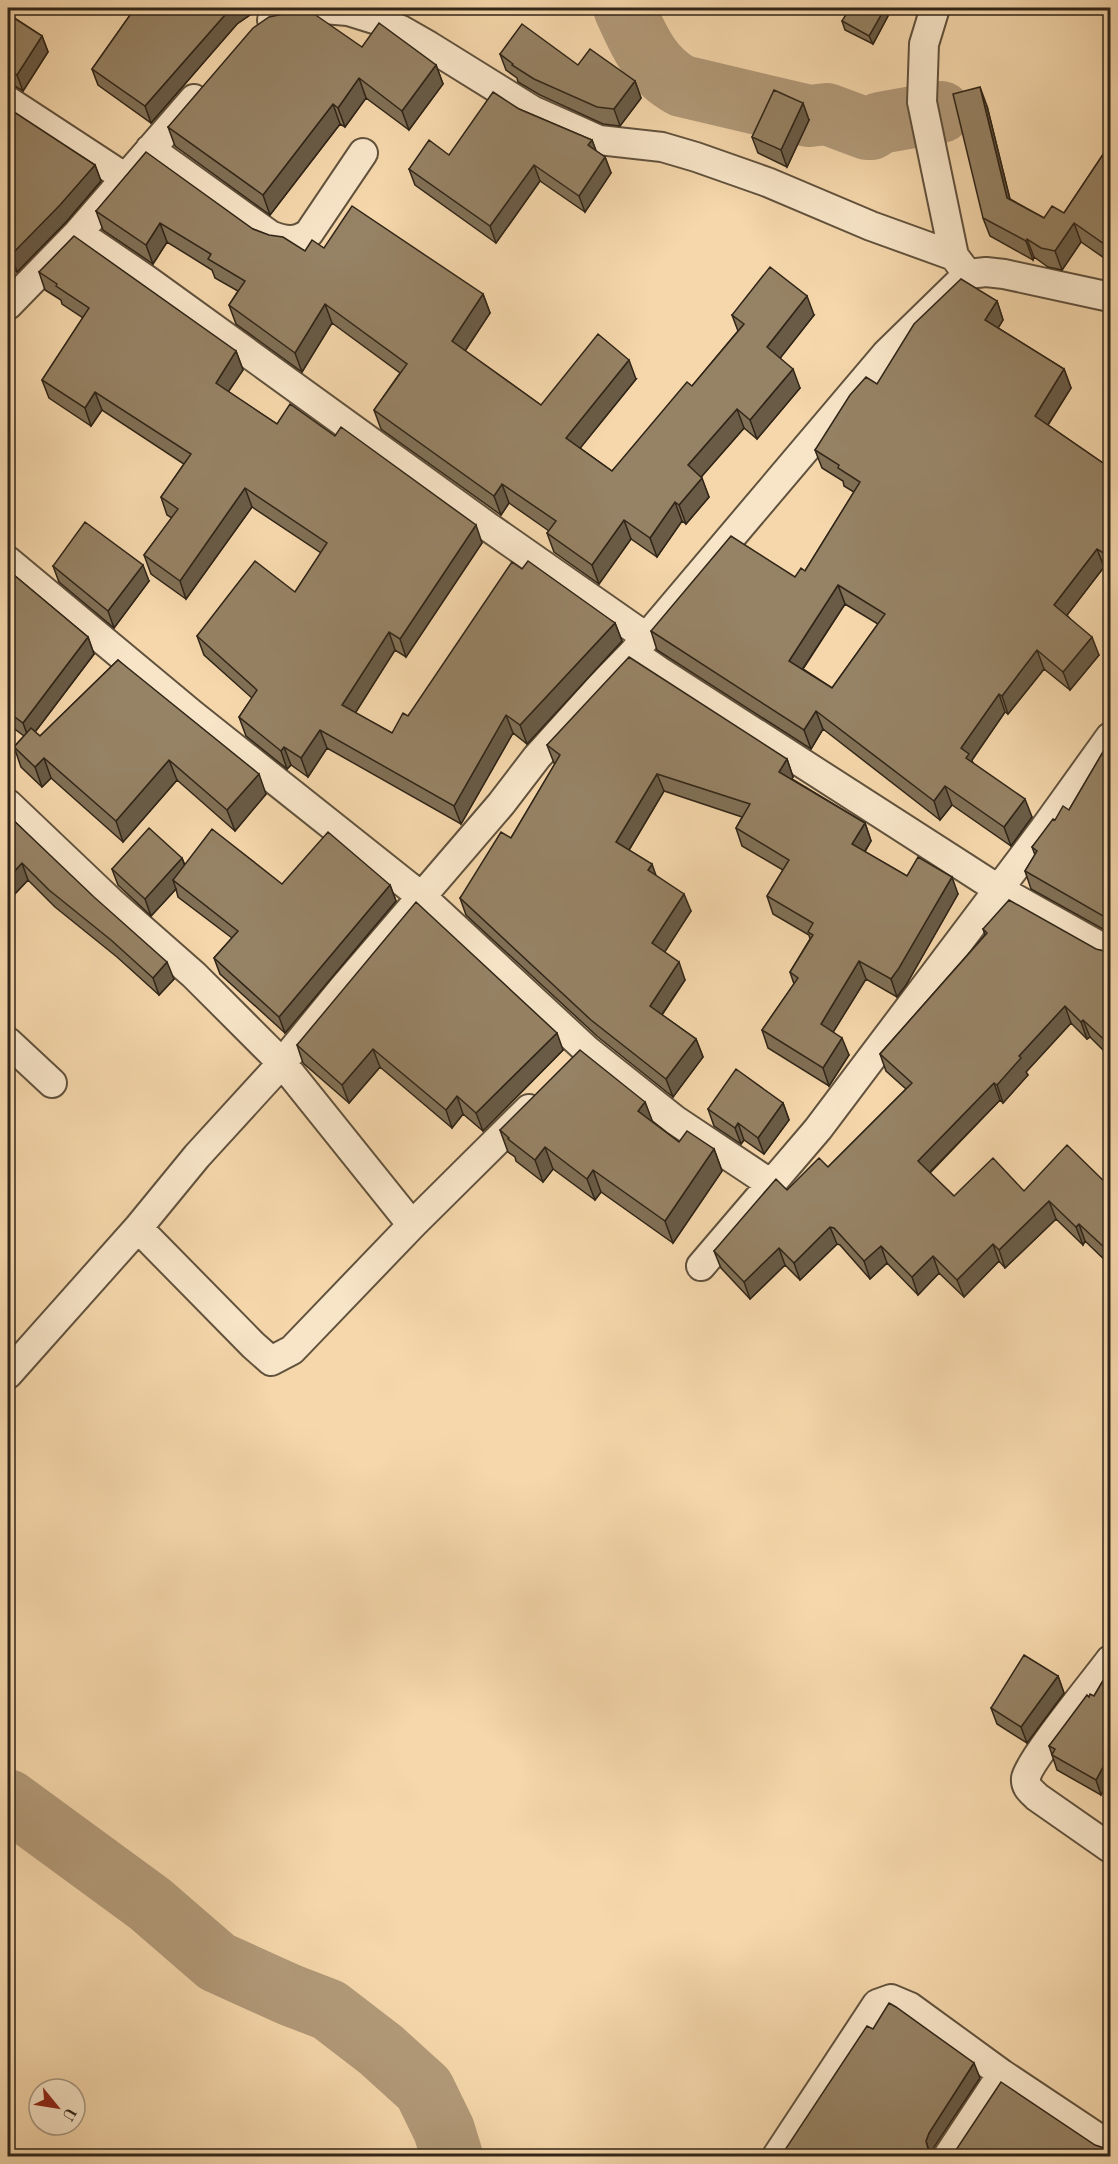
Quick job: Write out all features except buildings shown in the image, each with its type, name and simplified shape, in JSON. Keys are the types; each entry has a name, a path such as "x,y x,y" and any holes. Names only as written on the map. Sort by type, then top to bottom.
{"street":[{"path":"935,8 924,44 922,102 961,265"},
{"path":"249,35 269,21 298,13 324,9 348,11 377,20 420,41 532,110 599,140 662,147 696,157 767,182 961,265 1110,297"},
{"path":"8,305 78,233 213,76"},
{"path":"8,101 124,177"},
{"path":"150,149 270,235 278,239 294,241 309,233 363,153"},
{"path":"78,233 147,280 487,526 640,645 679,684 998,889 1110,952"},
{"path":"8,1374 138,1228 197,1156 282,1063 544,750 640,645 961,265"},
{"path":"8,561 193,715 422,897 579,1059 771,1184"},
{"path":"701,1266 818,1129 1110,737"},
{"path":"8,804 111,902 194,975 282,1063 412,1225"},
{"path":"8,1042 52,1083"},
{"path":"138,1228 253,1346 271,1361 292,1350 412,1225 546,1092"},
{"path":"1110,1660 1040,1754 1027,1774 1026,1780 1029,1789 1038,1797 1110,1848"},
{"path":"777,2157 877,2004 891,1999 910,2007 1002,2074 1110,2146"},
{"path":"948,2157 1002,2074"}],"waterway":[{"path":"624,8 640,42 653,62 661,71 682,86 809,116 827,114 867,129 880,123 941,112"},
{"path":"8,1800 150,1904 217,1962 329,2010 381,2050 424,2089 444,2130 452,2156"}]}
